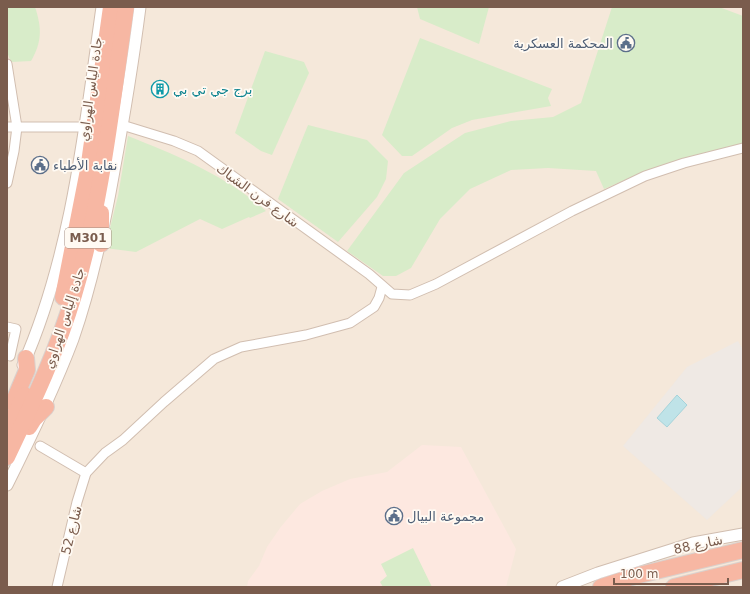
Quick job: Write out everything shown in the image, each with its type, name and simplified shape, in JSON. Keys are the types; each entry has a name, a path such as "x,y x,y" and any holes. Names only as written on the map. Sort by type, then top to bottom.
{"highway":[{"name":"جادة إلياس الهراوي","path":"7,457 40,389 66,318 83,259 95,172 111,7"},
{"name":"جادة إلياس الهراوي","path":"7,430 31,384 62,299 95,172 126,7"},
{"path":"64,236 69,229 95,172"},
{"path":"95,172 103,190 100,223 101,244"},
{"path":"7,416 25,376 26,358"},
{"path":"7,465 34,419 46,407"},
{"path":"601,587 635,576 743,550"},
{"path":"674,587 743,570"}],"street":[{"name":"جادة الياس الهراوي","path":"36,334 64,236 85,127 102,7"},
{"path":"122,125 140,7"},
{"path":"7,64 17,127 14,152 7,183"},
{"name":"جادة إلياس الهراوي","path":"7,485 46,407 73,338 101,244 122,125"},
{"name":"شارع فرن الشباك","path":"122,125 174,141 198,151 369,274 382,287 392,294 401,296 419,292 572,211 645,176 684,163 743,148"},
{"path":"7,127 85,127"},
{"path":"40,446 86,473 105,453 123,440 214,359 241,347 306,335 350,323 374,307 379,298 382,287"},
{"path":"10,356 12,328"},
{"name":"جادة إلياس الهراوي","path":"7,401 36,334"},
{"name":"شارع 52","path":"57,587 77,502 86,473"},
{"name":"شارع 88","path":"562,587 598,572 693,543 743,534"}],"shaded area":[{"path":"7,7 743,7 743,587 7,587"},
{"path":"738,341 743,350 743,472 740,489 707,520 623,446 687,367"},
{"name":"مجموعة البيال","path":"422,445 461,447 516,549 506,587 247,587 248,581 259,566 267,547 280,528 300,504 322,491 350,479 387,472"}],"green space":[{"path":"7,7 35,7 39,22 40,35 35,54 31,61 11,62 7,52"},
{"path":"417,7 489,7 479,44 420,19"},
{"path":"612,7 719,7 743,16 743,145 685,158 643,172 604,189 596,171 548,168 511,170 470,189 440,219 411,268 396,276 383,276 347,251 404,173 465,133 511,121 553,117 581,103"},
{"path":"420,38 552,89 548,98 551,106 472,120 452,128 412,156 402,156 382,135"},
{"path":"265,51 304,62 309,73 272,155 261,151 235,133"},
{"path":"308,125 367,140 388,161 386,179 377,197 338,242 278,199"},
{"path":"128,136 182,159 218,177 235,187 266,211 222,229 200,219 136,252 105,248 118,196"},
{"path":"413,548 432,587 383,587 380,582 387,576 381,564"}],"water":[{"path":"677,395 687,405 667,427 657,418"}],"place":[{"name":"المحكمة العسكرية","path":"626,43"},
{"name":"برج جي تي بي","path":"160,89"},
{"name":"نقابة الأطباء","path":"40,165"},
{"name":"مجموعة البيال","path":"394,516"}]}
